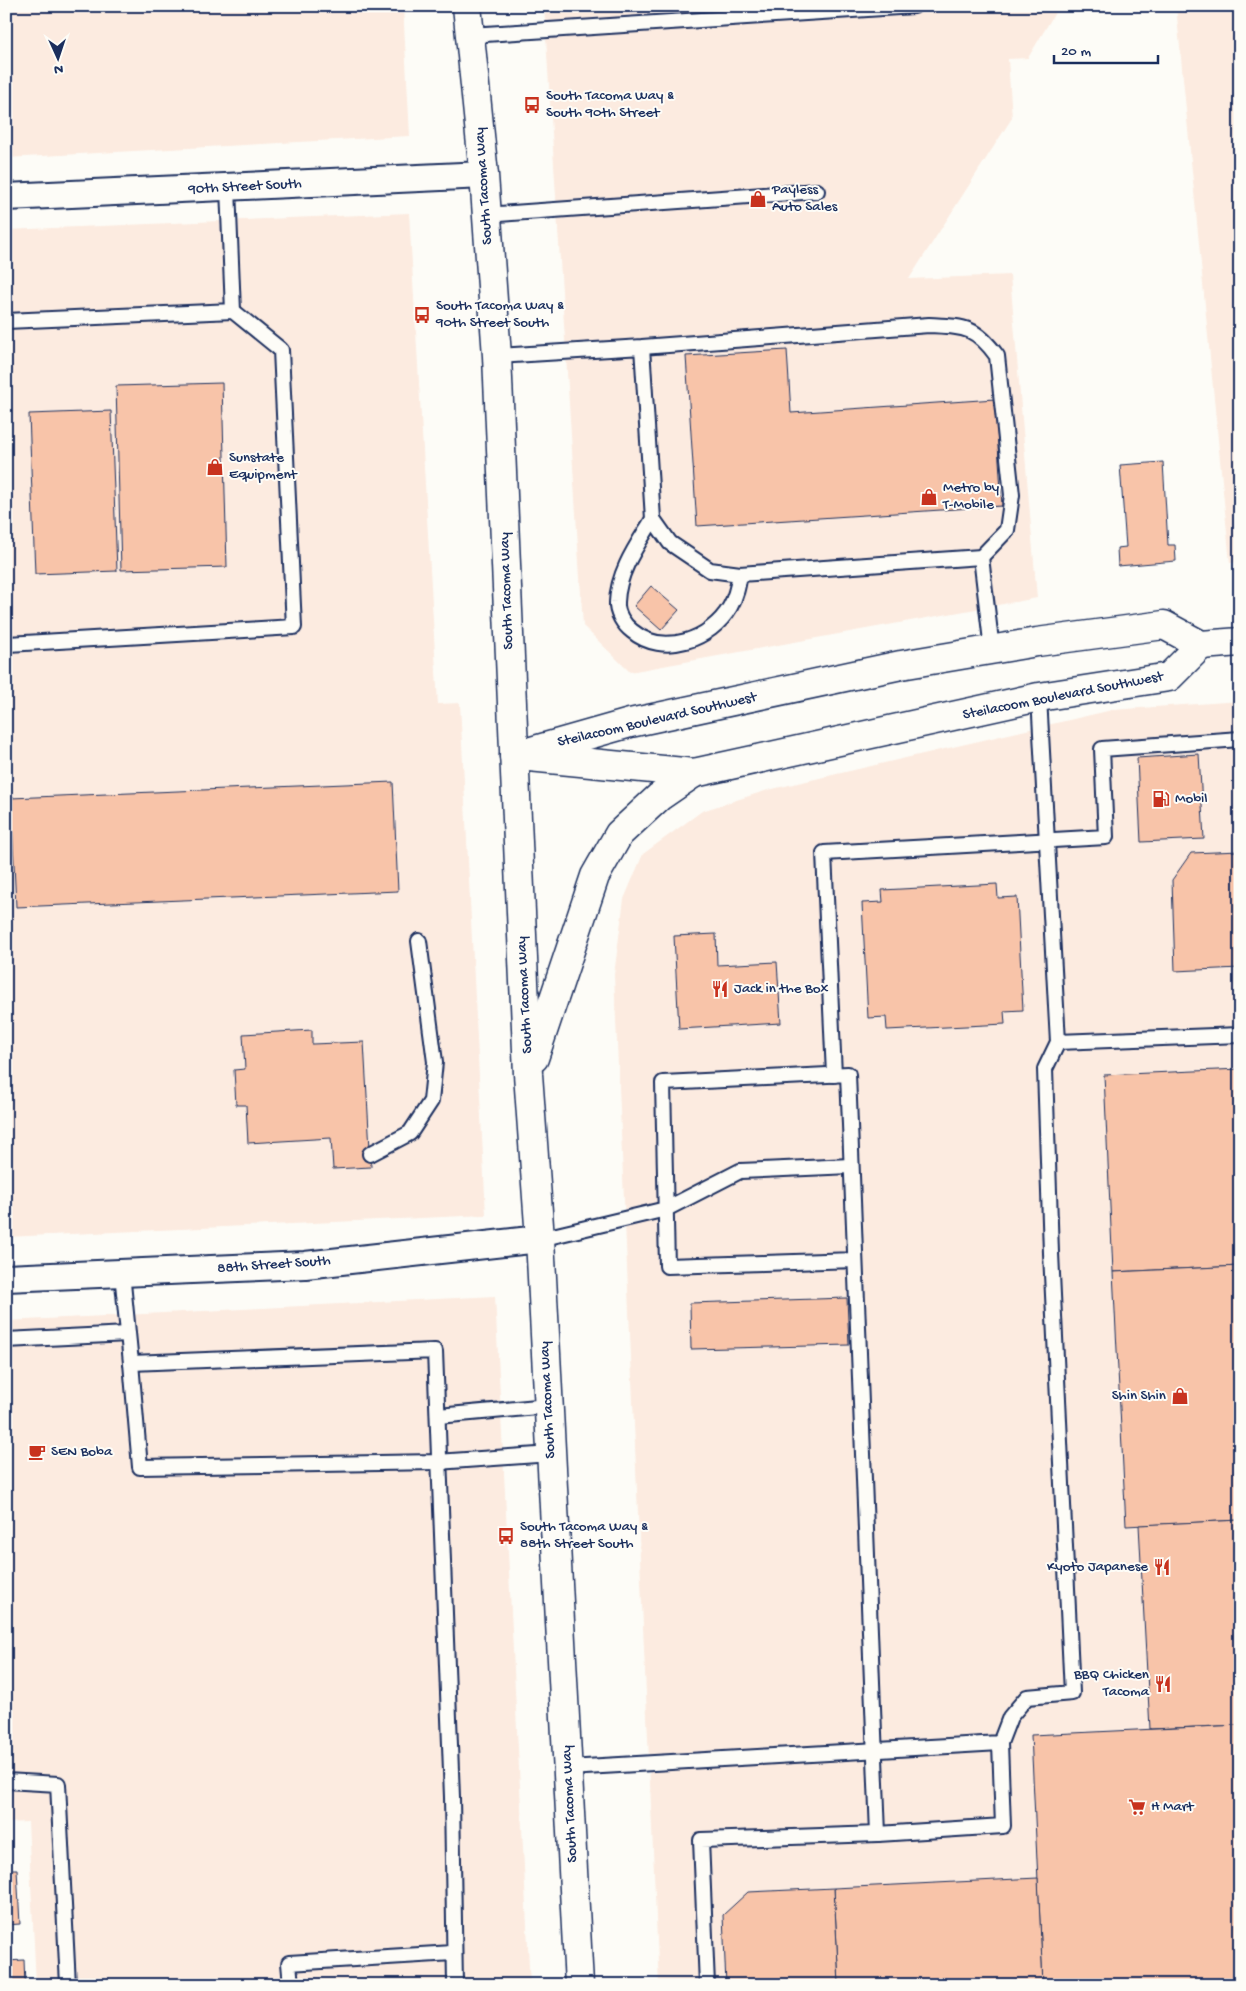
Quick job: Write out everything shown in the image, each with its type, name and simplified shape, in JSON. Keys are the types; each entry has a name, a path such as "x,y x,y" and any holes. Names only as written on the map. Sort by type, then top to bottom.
{"main road":[{"name":"South Tacoma Way","path":"467,6 484,175 497,356 528,1074 540,1239 578,1985"},
{"name":"Steilacoom Boulevard Southwest","path":"1164,625 1201,645 1169,677 1039,697 694,773 514,756 630,723 901,665 992,650 1164,625"},
{"path":"1201,645 1240,642"},
{"path":"528,1074 595,876 619,834 659,797 694,773"}],"street":[{"name":"90th Street South","path":"6,197 484,175"},
{"name":"88th Street South","path":"6,1278 304,1265 540,1239"}],"lane":[{"path":"470,34 914,6"},
{"path":"228,188 233,311"},
{"path":"486,215 817,191"},
{"path":"6,321 233,311 281,350 294,627 8,644"},
{"path":"497,356 930,325 964,327 984,338 997,356 1012,495 1006,530 981,557 740,574 710,570 670,543 654,519 642,347"},
{"path":"654,519 627,562 616,603 623,624 642,639 658,644 675,643 692,640 707,632 720,621 730,607 737,591 740,574"},
{"path":"981,557 992,650"},
{"path":"707,1985 701,1840 878,1834 1003,1826 1000,1742 1010,1717 1027,1696 1072,1693 1051,1253 1045,1069 1058,1042 1039,697"},
{"path":"834,1075 824,854 1106,837 1102,749 1240,739"},
{"path":"370,1154 410,1133 431,1101 435,1062 419,941"},
{"path":"1058,1042 1240,1035"},
{"path":"855,1260 667,1266 663,1083 848,1074 878,1834"},
{"path":"540,1239 666,1210 740,1171 851,1166"},
{"path":"122,1273 140,1467 437,1462 551,1454"},
{"path":"6,1340 128,1334"},
{"path":"131,1363 435,1351 438,1416 437,1462 452,1797 455,1985"},
{"path":"438,1416 548,1406"},
{"path":"568,1768 1000,1742"},
{"path":"6,1781 58,1784 68,1985"},
{"path":"291,1985 289,1963 453,1953"}],"shaded area":[{"path":"6,6 403,6 410,136 6,158"},
{"path":"544,6 1059,6 1028,58 1008,59 1012,118 909,279 1010,275 1037,598 630,672 583,626"},
{"path":"1176,6 1240,6 1240,562 1230,563"},
{"path":"409,213 438,704 460,703 486,1215 6,1237 6,230"},
{"path":"1240,701 1240,1985 659,1985 614,975 624,899 643,854 702,811 768,790 1112,710"},
{"path":"495,1296 530,1985 36,1985 28,1822 6,1823 6,1321"}],"building":[{"path":"787,350 791,413 995,399 1002,506 697,526 686,356"},
{"path":"222,383 227,567 121,570 116,386"},
{"path":"111,411 117,571 35,574 29,414"},
{"path":"1163,462 1168,545 1175,545 1176,561 1118,566 1117,548 1126,547 1120,465"},
{"path":"651,586 679,610 661,630 634,606"},
{"path":"1199,754 1204,839 1141,842 1137,758"},
{"path":"393,782 398,891 16,907 11,798"},
{"path":"1240,851 1240,968 1175,971 1172,880 1191,853"},
{"path":"997,884 998,898 1017,897 1023,1010 1004,1011 1005,1024 887,1030 886,1017 868,1018 862,903 883,902 882,890"},
{"path":"716,934 717,965 777,962 781,1023 679,1029 674,936"},
{"path":"312,1030 312,1044 364,1042 371,1167 333,1169 331,1138 248,1143 246,1105 236,1105 234,1070 245,1069 243,1034"},
{"path":"1240,1069 1240,1266 1113,1272 1104,1075"},
{"name":"Shin Shin","path":"1240,1266 1240,1520 1126,1526 1113,1272"},
{"path":"847,1298 849,1345 691,1349 690,1303"},
{"path":"1240,1520 1240,1725 1150,1729 1139,1525"},
{"name":"H Mart","path":"1240,1725 1240,1985 1043,1985 1031,1735"},
{"path":"6,1869 17,1869 20,1924 6,1925"},
{"path":"1038,1878 1043,1985 839,1985 834,1888"},
{"path":"834,1888 839,1985 726,1985 723,1915 748,1892"},
{"path":"24,1960 25,1985 6,1985 6,1961"}],"place":[{"name":"South Tacoma Way & South 90th Street","path":"532,105"},
{"name":"Payless Auto Sales","path":"758,199"},
{"name":"South Tacoma Way & 90th Street South","path":"422,315"},
{"name":"Sunstate Equipment","path":"215,467"},
{"name":"Metro by T-Mobile","path":"929,497"},
{"name":"Mobil","path":"1161,799"},
{"name":"Jack in the Box","path":"720,989"},
{"name":"Shin Shin","path":"1180,1396"},
{"name":"SEN Boba","path":"37,1452"},
{"name":"South Tacoma Way & 88th Street South","path":"506,1536"},
{"name":"Kyoto Japanese","path":"1162,1567"},
{"name":"BBQ Chicken Tacoma","path":"1163,1684"},
{"name":"H Mart","path":"1137,1807"}]}
